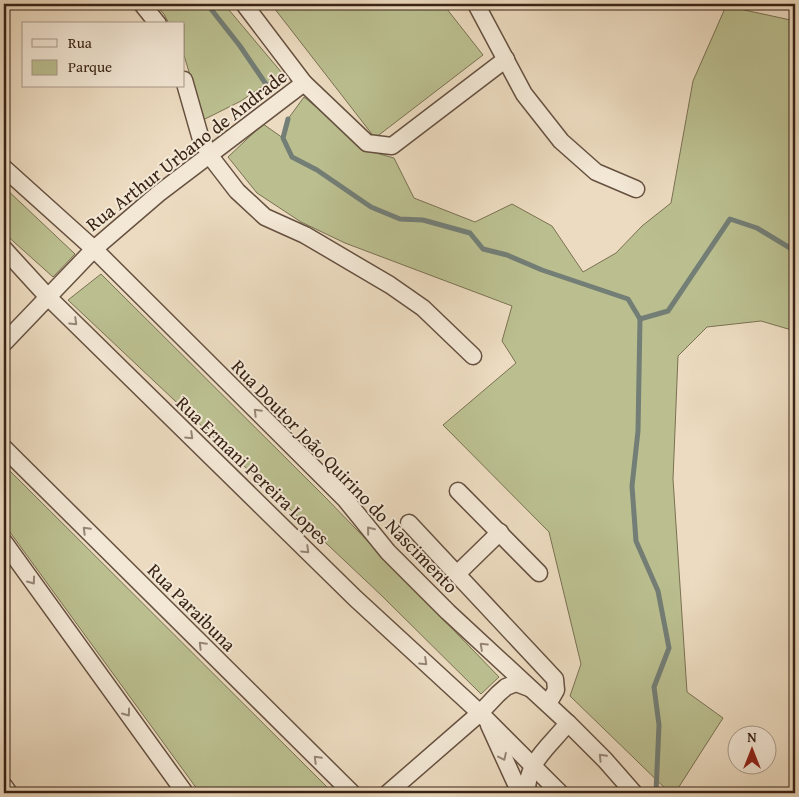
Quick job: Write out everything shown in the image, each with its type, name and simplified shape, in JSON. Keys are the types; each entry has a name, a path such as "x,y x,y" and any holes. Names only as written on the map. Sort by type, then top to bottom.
{"street":[{"path":"142,4 156,22"},
{"path":"244,4 304,83 367,143 392,146 506,59"},
{"path":"476,4 524,94 561,140 596,172 636,189"},
{"name":"Rua Arthur Urbano de Andrade","path":"4,343 94,249 158,194 304,83"},
{"path":"185,84 200,136 210,156 237,191 266,217 305,235 390,285 423,308 473,356"},
{"name":"Rua Doutor João Quirino do Nascimento","path":"4,168 94,249 344,499 388,552 606,760 634,793"},
{"name":"Rua Ermani Pereira Lopes","path":"4,249 47,296 356,598 484,717 560,793"},
{"name":"Rua Paraibuna","path":"4,448 352,793"},
{"path":"458,491 538,573"},
{"path":"409,523 458,573 555,679 556,690 548,704"},
{"path":"458,573 500,532"},
{"path":"4,542 185,793"},
{"path":"388,793 484,717 506,687 516,683 529,688"},
{"path":"484,717 520,793"},
{"path":"527,793 526,780 532,765 568,723"},
{"path":"4,786 10,793"}],"green space":[{"path":"154,4 224,4 282,73 241,101 203,120 185,58 185,22 168,22 164,14"},
{"path":"271,4 443,4 483,55 375,138"},
{"path":"726,6 795,21 795,331 761,321 707,327 678,356 673,479 687,692 723,718 675,793 670,793 570,696 581,664 549,532 443,425 516,363 502,341 512,306 345,243 301,222 257,193 228,157 263,124 283,138 288,119 304,97 369,151 394,158 414,198 475,222 512,204 552,226 583,272 616,253 642,226 671,203 693,81"},
{"path":"4,187 75,254 53,277 4,233"},
{"path":"101,274 326,498 499,677 481,694 381,595 68,300"},
{"path":"4,465 333,793 200,793 4,524"}],"waterway":[{"path":"207,4 240,46 270,90"},
{"path":"288,119 283,138 292,157 317,170 371,207 400,219 423,220 470,233 483,249 507,255 542,270 628,299 640,319 668,311 730,219 757,228 795,251"},
{"path":"640,319 638,431 632,486 636,541 658,591 669,648 654,687 659,725 656,792"}]}
